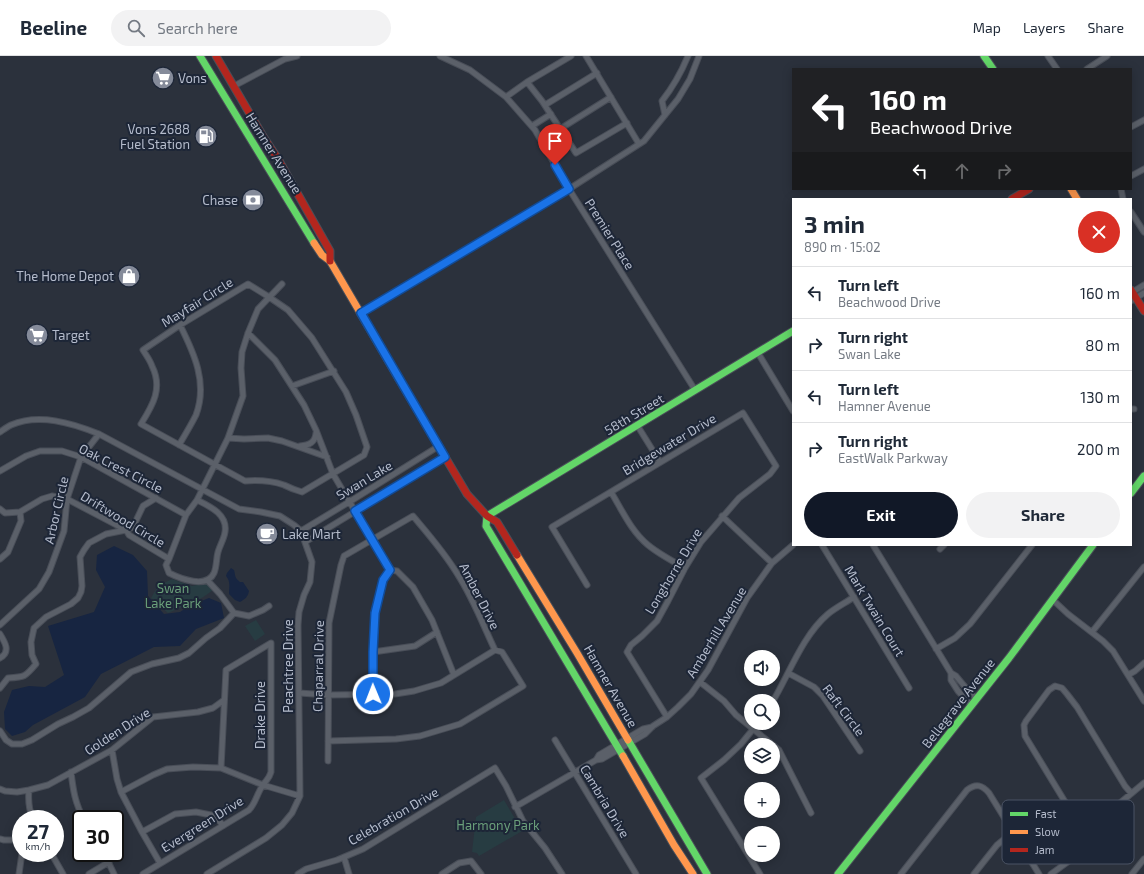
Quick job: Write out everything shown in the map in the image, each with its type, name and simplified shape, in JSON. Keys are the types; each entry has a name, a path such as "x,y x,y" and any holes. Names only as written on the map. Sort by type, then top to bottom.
{"main road":[{"name":"Hamner Avenue","path":"200,56 322,255 330,261 467,494 487,516 497,522 577,653 707,874"},
{"name":"Hamner Avenue","path":"216,56 278,159 330,251 330,261"},
{"path":"984,56 992,68"},
{"path":"1014,198 1027,190"},
{"path":"292,206 300,209 317,238 325,243"},
{"path":"1132,295 1144,311"},
{"name":"58th Street","path":"487,516 792,332"},
{"path":"1132,493 1144,476"},
{"name":"Hamner Avenue","path":"487,516 486,526 618,747 674,845 693,874"},
{"name":"Bellegrave Avenue","path":"838,874 972,706 1092,546"}],"street":[{"path":"234,86 285,59 297,56"},
{"name":"Premier Place","path":"440,56 470,70 506,97 532,126 569,189 695,390"},
{"path":"506,97 527,82 571,56"},
{"path":"586,56 639,144"},
{"path":"664,115 662,101 674,86 688,56"},
{"path":"361,313 569,189 644,141 664,115 678,100 690,80 699,56"},
{"path":"1048,56 1056,68"},
{"path":"1089,68 1107,56"},
{"path":"545,105 597,73"},
{"path":"527,82 545,105 576,153 627,123"},
{"path":"560,129 611,98"},
{"path":"532,126 551,114"},
{"path":"1132,126 1144,120"},
{"path":"1132,175 1144,169"},
{"path":"1132,214 1144,232"},
{"name":"Mayfair Circle","path":"179,445 141,424 152,406 158,386 153,366 143,350 180,325 248,284 269,297"},
{"path":"197,500 211,507 220,514 224,521 226,530 218,552 213,575 207,580 194,581 177,577 169,573 166,565 186,515 197,500 228,438 243,396 241,368 242,352 248,333 258,309 282,284"},
{"path":"1132,295 1144,285"},
{"path":"1132,295 1144,293"},
{"path":"180,325 194,354 199,370 200,399 196,414 179,445 245,481 256,480 283,485 293,490 302,492 364,455 367,447 356,415 346,392 334,371 312,338 288,310 269,297"},
{"path":"248,333 275,360 304,405 334,474 390,570"},
{"path":"758,353 792,409"},
{"path":"292,386 334,371"},
{"name":"Bridgewater Drive","path":"587,585 552,527 743,413 776,466"},
{"path":"0,432 10,425 28,420 53,420 76,425 99,434 239,509 280,516 301,531"},
{"path":"637,426 660,462"},
{"path":"299,446 308,446 314,441 316,430"},
{"name":"Arbor Circle","path":"0,625 39,588 50,572 64,531 67,499 81,457 99,434"},
{"path":"228,438 268,438 299,446 320,456 327,457"},
{"name":"Swan Lake","path":"301,531 439,446"},
{"name":"Oak Crest Circle","path":"0,471 26,456 40,451 62,451 81,457 186,515"},
{"name":"Swan Lake","path":"305,542 445,457"},
{"name":"Longhorne Drive","path":"667,717 627,652 631,645 657,621 685,568 701,542 739,498 770,474 776,466"},
{"path":"611,492 630,525 647,545 685,568"},
{"name":"Driftwood Circle","path":"20,512 42,499 52,496 67,499 126,530 129,535 169,559"},
{"path":"0,688 8,678 27,675 36,664 32,654 34,628 46,617 71,604 78,598 82,586 80,558 89,543 106,534 133,527 143,506 156,498"},
{"path":"0,509 5,513 20,512 21,521 8,552 0,558"},
{"name":"Chaparral Drive","path":"328,761 328,623 344,556 413,516"},
{"name":"Amber Drive","path":"328,741 396,739 420,736 460,724 523,686 502,652 495,650 459,575 442,549 413,516"},
{"path":"722,516 772,563"},
{"name":"Peachtree Drive","path":"207,874 266,838 282,825 292,813 300,796 298,625 299,612 310,582 312,562 301,531"},
{"name":"Amberhill Avenue","path":"515,807 596,760 599,755 645,734 678,707 700,682 724,642 747,598 772,563 792,546"},
{"name":"Mark Twain Court","path":"823,546 909,688"},
{"path":"875,546 951,673 956,676 977,699"},
{"path":"936,649 954,638 970,624 1031,546"},
{"path":"1092,632 1144,567"},
{"path":"390,570 397,571 413,587 432,620 454,675"},
{"path":"373,694 375,613 383,580 390,570"},
{"path":"207,580 234,613 249,616 258,613 269,606"},
{"path":"777,694 803,646 816,626 827,615 854,597"},
{"path":"1053,600 1113,651 1144,701"},
{"path":"0,731 6,740 12,744 22,744 32,740 58,724 89,708 131,672 152,664 179,658 189,653 220,628 234,613"},
{"path":"373,652 415,646 437,632"},
{"path":"0,634 6,644 6,650 4,656 0,658"},
{"name":"Drake Drive","path":"224,700 226,670 271,643 271,772 268,779 263,784"},
{"path":"299,693 329,695 394,694 414,691 441,683 495,650"},
{"path":"1128,675 1144,663"},
{"name":"Raft Circle","path":"788,673 814,687 823,696 860,750"},
{"path":"951,673 951,680 958,691 972,706"},
{"path":"700,682 724,701 736,715 744,721"},
{"path":"1064,800 1028,742 1025,736 1024,725 1028,717 1047,692 1055,686 1065,690 1073,700 1125,786 1131,793"},
{"path":"221,768 224,700"},
{"name":"Golden Drive","path":"0,789 17,792 48,785 112,750 154,717 198,712 214,708 224,700"},
{"path":"753,730 724,760 701,778 760,874"},
{"path":"755,730 779,750 811,813"},
{"name":"Cambria Drive","path":"555,740 636,874"},
{"path":"112,750 121,792 160,863"},
{"path":"121,792 167,769 194,767 221,768 300,796"},
{"name":"Celebration Drive","path":"298,874 306,869 344,857 363,849 495,768 506,786 515,807"},
{"path":"71,772 76,803 80,810"},
{"path":"1124,800 1144,783"},
{"name":"Evergreen Drive","path":"143,874 249,810 252,807 263,784"},
{"path":"901,874 967,790 978,785 984,788 989,793 1002,814"},
{"path":"29,790 28,799 30,810"},
{"path":"515,807 523,821 545,848 562,874"},
{"path":"142,832 175,814 196,812 216,816 223,826"},
{"path":"0,838 4,840 12,840"},
{"path":"974,874 1002,841"},
{"path":"344,857 349,874"},
{"path":"1132,874 1144,859"},
{"path":"442,874 459,863 471,861 482,874"},
{"path":"19,874 21,862"},
{"path":"56,862 63,874"},
{"path":"90,874 109,862 114,874"},
{"path":"1033,864 1039,874"},
{"path":"1051,874 1065,864"}],"green space":[{"name":"Swan Lake Park","path":"172,579 192,586 206,583 213,590 197,600 168,613 151,598 158,586"},
{"path":"256,620 265,634 255,641 245,626"},
{"name":"Harmony Park","path":"504,800 518,824 524,830 479,856 477,853 472,852 476,817"}],"water":[{"path":"114,546 133,555 147,571 148,596 164,614 180,612 189,606 209,598 221,603 224,618 196,629 180,646 154,647 101,674 85,697 33,725 25,732 12,736 5,729 4,712 12,690 29,686 45,687 64,675 48,626 94,612 105,587 96,570 97,555"},
{"path":"231,568 234,570 237,579 240,582 243,582 249,591 246,598 240,602 235,600 229,594 229,582 226,576"}],"traffic: fast":[{"path":"200,56 314,243"},
{"path":"984,56 992,68"},
{"path":"487,516 792,332"},
{"path":"1132,492 1144,476"},
{"path":"487,516 486,526 623,756"},
{"path":"838,874 1009,658 1092,546"},
{"path":"628,740 707,874"}],"traffic: slow":[{"path":"1072,190 1076,198"},
{"path":"314,243 322,255 330,261 399,379"},
{"path":"517,555 628,740"},
{"path":"623,756 674,845 693,874"}],"traffic: jam":[{"path":"216,56 278,159 330,251 330,261"},
{"path":"1014,198 1027,190"},
{"path":"1132,292 1144,311"},
{"path":"399,379 467,494 487,516 497,522 517,555"}],"place":[{"name":"Vons","path":"163,78"},
{"name":"Vons 2688 Fuel Station","path":"206,136"},
{"name":"Chase","path":"253,200"},
{"name":"The Home Depot","path":"129,276"},
{"name":"Target","path":"37,335"},
{"name":"Lake Mart","path":"267,534"}],"route":[{"path":"373,694 375,613 383,580 390,570 355,511 445,457 361,313 569,189 555,165"}]}
